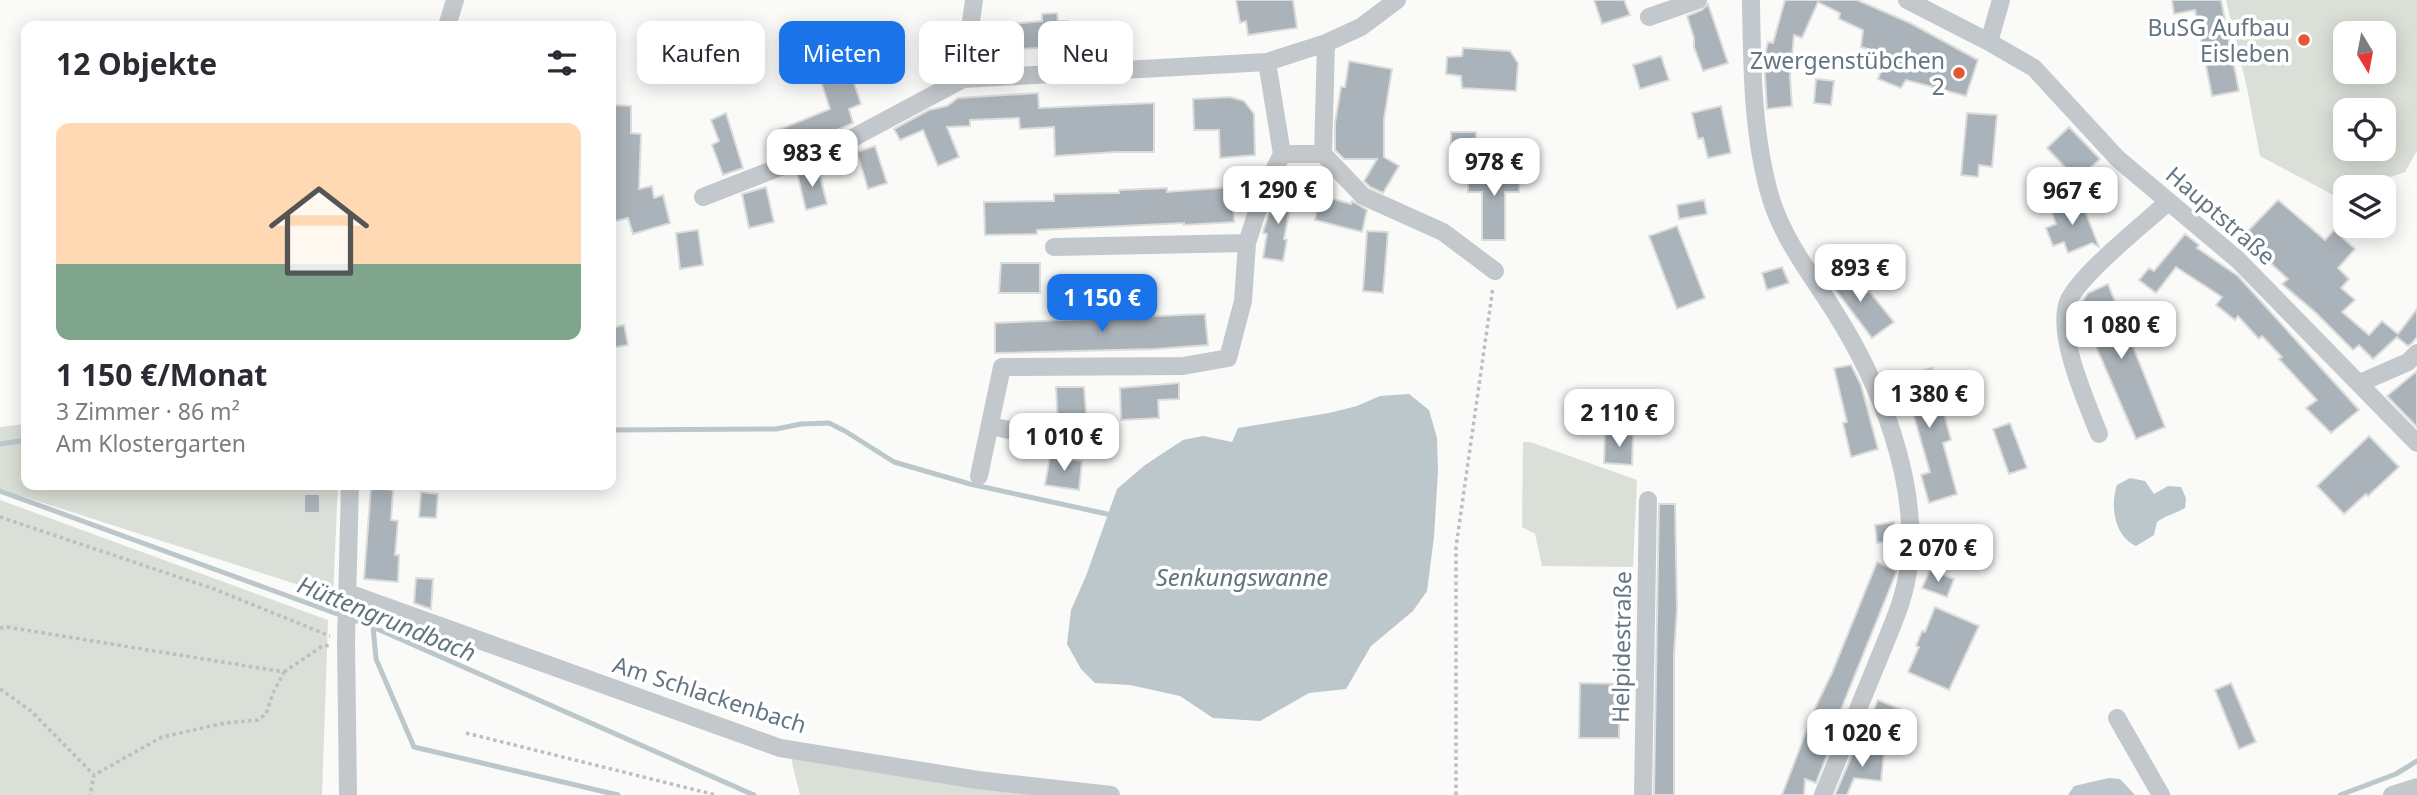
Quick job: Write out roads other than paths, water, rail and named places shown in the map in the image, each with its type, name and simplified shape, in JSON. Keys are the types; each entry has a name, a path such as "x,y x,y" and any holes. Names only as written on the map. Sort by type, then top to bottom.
{"street":[{"path":"449,21 456,0"},
{"path":"971,21 974,0"},
{"path":"1024,76 1266,62 1326,43 1361,27 1397,0"},
{"path":"1649,17 1698,0"},
{"path":"1751,0 1752,81 1760,147 1772,200 1792,246 1838,317 1868,371 1894,441 1909,501 1911,533 1905,591 1823,795"},
{"name":"Hauptstraße","path":"1907,0 2034,68 2118,159 2238,260 2417,443"},
{"path":"1989,42 2001,0"},
{"path":"1322,154 1326,43"},
{"path":"979,476 1002,367 1182,366 1228,358 1243,301 1247,243 1263,193 1282,154 1266,62"},
{"path":"703,197 847,141 954,84"},
{"path":"1282,154 1322,154 1363,196 1443,232 1495,271"},
{"path":"2099,434 2081,387 2066,335 2068,303 2078,284 2168,202"},
{"path":"1054,247 1247,243"},
{"path":"2360,383 2407,362 2417,353"},
{"path":"990,426 1048,438"},
{"path":"348,795 346,641 350,490"},
{"name":"Helpidestraße","path":"1643,795 1648,500"},
{"name":"Am Schlackenbach","path":"348,599 780,748 978,780 1111,795"},
{"path":"2117,718 2161,795"},
{"path":"2392,795 2417,787"}],"water":[{"name":"Senkungswanne","path":"1409,394 1429,410 1437,438 1434,537 1427,591 1413,611 1371,646 1346,689 1309,693 1260,721 1213,718 1180,696 1130,685 1095,683 1081,669 1067,644 1071,610 1117,489 1145,465 1183,440 1203,436 1232,442 1238,428 1329,413 1357,406 1380,396"},
{"path":"2130,478 2145,481 2154,494 2168,486 2181,487 2186,498 2185,508 2157,522 2154,535 2136,546 2118,528 2114,510 2117,485"},
{"path":"2109,778 2120,779 2135,795 2068,795 2074,786"}],"waterway":[{"path":"616,430 776,429 801,424 829,423 894,462 970,484 1107,514"},
{"path":"0,444 21,441"},
{"name":"Hüttengrundbach","path":"0,491 373,627 754,795"},
{"path":"373,627 376,659 414,747 618,795"},
{"name":"Hüttengrundbach","path":"2340,795 2396,774 2417,761"}],"place":[{"name":"BuSG Aufbau Eisleben","path":"2304,40"},
{"name":"Zwergenstübchen 2","path":"1959,73"}]}
